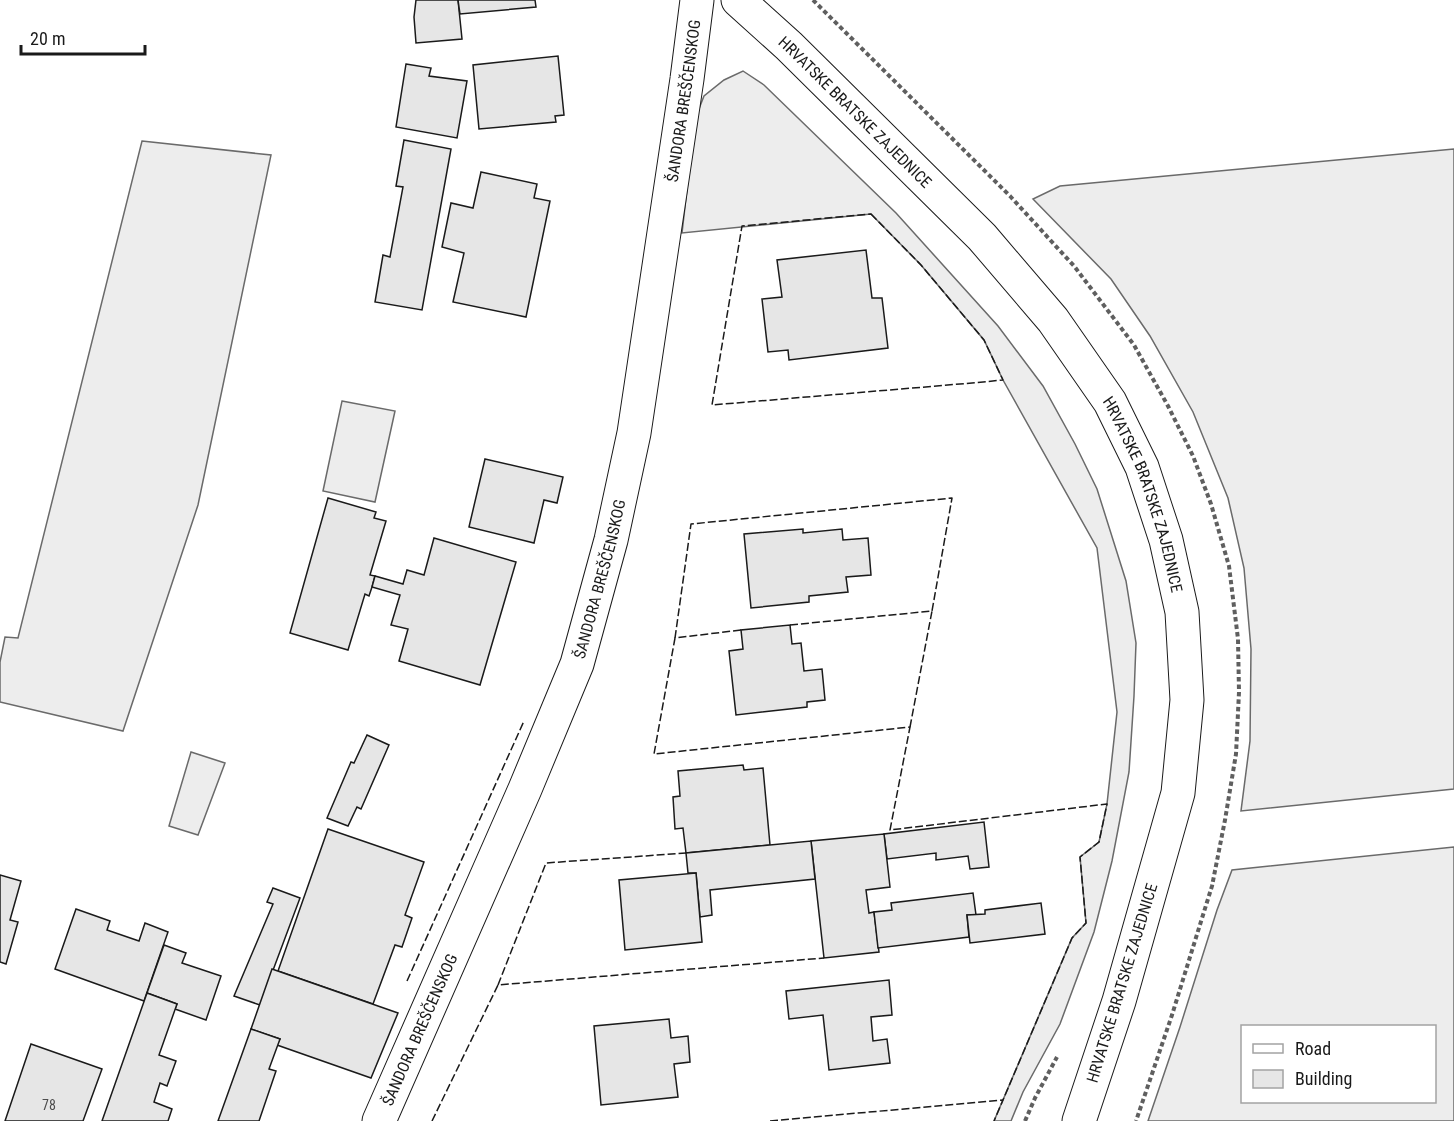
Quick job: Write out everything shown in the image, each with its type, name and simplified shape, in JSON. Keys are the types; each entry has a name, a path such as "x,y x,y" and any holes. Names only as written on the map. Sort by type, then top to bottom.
{"street":[{"name":"ŠANDORA BREŠČENSKOG","path":"379,1121 525,789 577,664 611,540 634,433 697,0"},
{"name":"HRVATSKE BRATSKE ZAJEDNICE","path":"738,0 789,46 982,237 1053,320 1110,402 1142,467 1166,540 1182,612 1187,700 1178,793 1119,1000 1078,1121"}],"path":[{"path":"1025,1121 1061,1051"}],"shaded area":[{"path":"743,71 764,85 896,213 998,326 1043,386 1075,444 1097,489 1126,581 1136,643 1134,696 1129,772 1112,861 1094,932 1060,1024 1023,1092 1011,1121 994,1121 1072,938 1086,923 1080,857 1099,842 1107,804 1117,712 1097,548 1003,380 984,340 921,265 871,214 682,233 695,119 704,96 724,80"},
{"path":"142,141 271,155 198,505 123,731 0,702 0,662 5,637 18,638"},
{"path":"1454,149 1454,789 1241,811 1250,741 1251,649 1244,568 1228,498 1193,412 1150,336 1111,279 1033,199 1060,186"},
{"path":"342,401 395,411 375,502 323,491"},
{"path":"191,752 225,763 198,835 169,826"},
{"path":"1454,847 1454,1121 1148,1121 1232,870"}],"building":[{"path":"416,0 458,0 462,39 416,43 414,17"},
{"path":"458,0 535,0 536,7 460,14"},
{"path":"558,56 564,115 555,116 556,122 479,129 473,65"},
{"path":"406,64 431,68 429,76 467,81 457,138 396,127"},
{"path":"404,140 451,149 422,310 375,302 383,255 390,257 403,187 396,186"},
{"path":"481,172 537,184 534,198 550,201 526,317 453,302 464,253 442,247 451,203 473,208"},
{"path":"866,250 872,298 882,298 888,348 789,360 788,350 768,352 762,299 782,297 777,260"},
{"path":"485,459 563,477 557,503 544,500 534,543 469,527"},
{"path":"328,498 376,512 374,518 386,521 370,575 375,576 372,587 369,596 365,594 348,650 290,633"},
{"path":"803,529 803,533 842,529 843,540 868,538 871,575 846,577 848,592 809,596 809,602 751,608 744,534"},
{"path":"434,538 516,562 480,685 399,661 408,629 391,625 400,595 372,587 375,576 403,584 407,570 424,575"},
{"path":"790,625 792,644 801,643 804,671 822,669 825,700 807,702 807,707 736,715 729,651 743,649 741,630"},
{"path":"367,735 389,745 361,809 357,807 348,826 327,818 351,762 354,763"},
{"path":"743,765 744,770 763,768 770,845 686,853 683,828 675,829 673,797 680,796 678,771"},
{"path":"984,822 989,867 970,869 968,856 936,860 936,853 887,859 884,834"},
{"path":"328,829 424,862 405,915 412,918 402,947 395,945 373,1004 278,971"},
{"path":"884,834 890,887 866,890 869,913 874,912 879,952 824,958 811,841"},
{"path":"811,841 815,879 710,890 712,915 700,917 696,873 688,873 686,853"},
{"path":"696,873 702,942 625,950 619,880"},
{"path":"0,875 21,881 10,920 18,922 6,964 0,962"},
{"path":"273,888 300,898 260,1005 234,996 273,904 267,902"},
{"path":"973,893 976,915 967,915 969,937 878,948 874,912 892,910 891,903"},
{"path":"1041,903 1045,934 970,943 967,915 985,914 985,910"},
{"path":"76,909 110,921 107,930 139,941 145,923 168,932 144,1001 55,969"},
{"path":"164,945 186,953 182,963 221,976 206,1020 175,1009 177,1004 147,993"},
{"path":"272,969 398,1013 371,1078 277,1045 280,1039 251,1029"},
{"path":"889,980 892,1015 871,1017 873,1041 887,1039 890,1063 829,1070 823,1015 789,1019 786,991"},
{"path":"147,993 177,1004 159,1055 176,1061 167,1086 160,1083 154,1102 172,1109 168,1121 102,1121"},
{"path":"669,1019 671,1038 688,1036 690,1062 674,1064 678,1097 601,1105 594,1026"},
{"path":"251,1029 280,1039 269,1069 276,1071 259,1121 218,1121"},
{"path":"31,1044 102,1069 83,1121 5,1121"}],"fence":[{"path":"871,214 921,265 984,340 1003,380 712,405 742,226 871,214"},
{"path":"675,638 691,524 952,498 932,611"},
{"path":"790,625 932,611 910,727"},
{"path":"741,630 675,638 654,754 910,727 890,830 1107,804 1099,842 1080,857 1086,923 1072,938 1003,1100"},
{"path":"407,981 524,721"},
{"path":"498,985 546,863 686,853"},
{"path":"432,1121 498,985 824,958"},
{"path":"770,1121 1003,1100 994,1121"}]}
